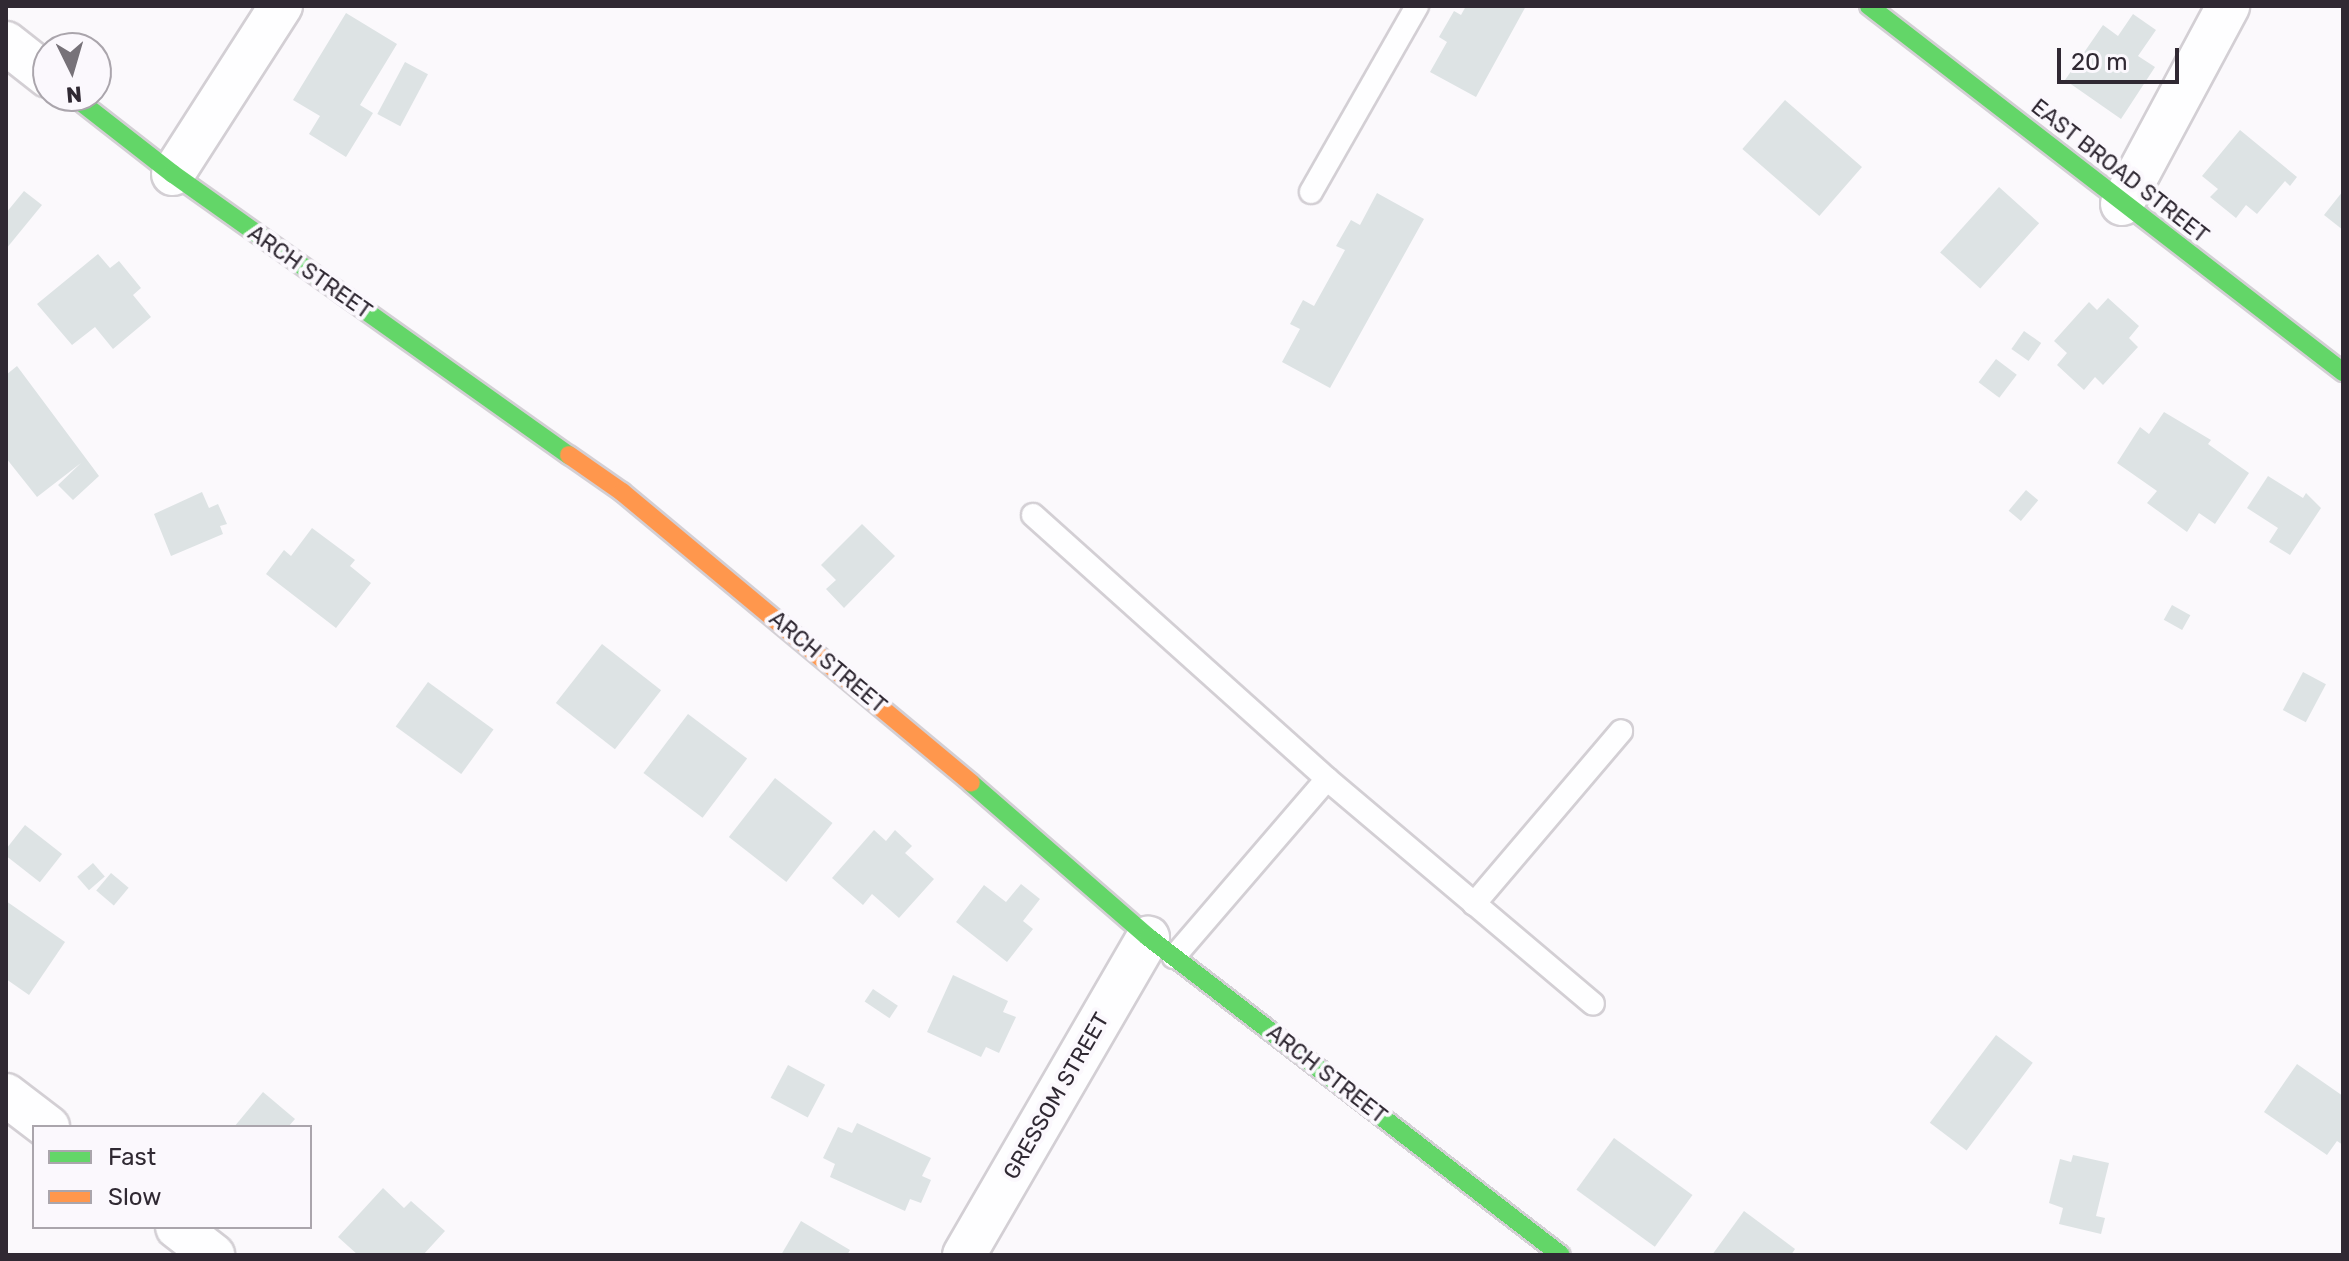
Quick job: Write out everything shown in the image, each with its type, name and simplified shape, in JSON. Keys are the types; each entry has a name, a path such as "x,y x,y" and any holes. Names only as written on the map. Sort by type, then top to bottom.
{"street":[{"path":"173,174 281,6"},
{"name":"EAST BROAD STREET","path":"1869,6 2343,372"},
{"path":"2122,204 2228,6"},
{"path":"6,43 32,63"},
{"name":"ARCH STREET","path":"94,112 173,174 622,492 858,685 1161,947 1561,1255"},
{"name":"GRESSOM STREET","path":"964,1255 1161,947"},
{"path":"6,1095 45,1125"},
{"path":"180,1229 213,1255"}],"lane":[{"path":"1311,192 1417,6"},
{"path":"1033,515 1327,779 1593,1004"},
{"path":"1474,904 1621,731"},
{"path":"1161,947 1327,779"}],"building":[{"path":"1466,6 1526,6 1476,97 1430,72 1447,42 1439,37 1454,11 1461,15"},
{"path":"346,13 397,44 360,105 373,113 346,157 309,134 320,116 293,100"},
{"path":"2133,14 2156,30 2138,56 2155,67 2121,119 2065,80 2103,25 2118,36"},
{"path":"405,62 428,74 400,126 377,114"},
{"path":"1785,100 1862,167 1819,216 1742,149"},
{"path":"2240,130 2297,177 2290,186 2285,181 2257,214 2246,205 2236,218 2210,197 2218,189 2202,176"},
{"path":"1999,187 2039,223 1980,289 1940,252"},
{"path":"24,191 42,205 6,249 6,213"},
{"path":"2343,191 2343,230 2324,215"},
{"path":"1377,193 1424,219 1330,388 1282,362 1300,329 1290,324 1303,300 1314,306 1345,250 1336,246 1351,220 1360,225"},
{"path":"98,254 110,268 119,261 141,288 133,295 151,317 113,349 95,327 72,345 37,304"},
{"path":"2108,298 2139,326 2129,338 2138,347 2103,385 2095,377 2084,390 2057,365 2067,353 2054,341 2089,302 2097,310"},
{"path":"2024,331 2041,343 2029,361 2011,349"},
{"path":"1996,359 2017,375 1999,398 1979,382"},
{"path":"17,366 99,476 73,500 58,485 81,463 37,497 6,458 6,375"},
{"path":"2164,412 2211,440 2208,444 2249,473 2215,524 2199,513 2187,532 2147,503 2157,491 2117,463 2140,427 2149,434"},
{"path":"2268,476 2303,498 2306,493 2321,508 2290,555 2269,542 2278,528 2247,508"},
{"path":"2026,490 2038,500 2021,521 2009,511"},
{"path":"202,492 209,508 218,504 227,524 220,526 223,534 171,556 154,514"},
{"path":"862,524 895,556 844,608 826,589 836,580 821,565"},
{"path":"312,528 355,560 350,566 371,583 336,628 266,574 284,550 291,556"},
{"path":"2172,605 2190,615 2182,630 2164,620"},
{"path":"602,644 661,690 615,749 556,703"},
{"path":"2303,672 2326,684 2306,722 2283,710"},
{"path":"428,682 494,730 461,774 396,726"},
{"path":"688,714 747,759 703,818 643,773"},
{"path":"775,778 833,823 786,882 729,837"},
{"path":"25,825 62,854 40,882 6,856 6,849"},
{"path":"874,830 886,841 895,830 912,846 905,853 934,879 899,918 872,894 863,905 832,878"},
{"path":"93,863 105,877 89,890 77,877"},
{"path":"111,873 129,888 114,905 96,891"},
{"path":"1021,884 1040,899 1023,921 1033,929 1007,962 956,922 984,885 1006,902"},
{"path":"6,901 65,942 29,995 6,979"},
{"path":"953,975 1008,1001 1003,1012 1016,1017 999,1053 986,1047 981,1057 927,1032"},
{"path":"873,989 898,1006 889,1018 865,1001"},
{"path":"1996,1035 2033,1063 1967,1151 1930,1123"},
{"path":"2297,1064 2343,1096 2343,1145 2337,1141 2327,1155 2264,1112"},
{"path":"788,1065 825,1085 808,1117 771,1098"},
{"path":"263,1092 295,1119 290,1125 236,1125"},
{"path":"857,1123 931,1158 922,1176 931,1180 921,1203 910,1199 905,1211 830,1177 835,1164 823,1158 838,1127 852,1133"},
{"path":"1614,1138 1692,1195 1655,1247 1576,1190"},
{"path":"2073,1155 2109,1163 2096,1216 2105,1218 2101,1234 2059,1224 2063,1208 2049,1203 2060,1159 2071,1162"},
{"path":"383,1188 404,1208 411,1201 445,1231 423,1255 358,1255 338,1237"},
{"path":"1744,1211 1795,1249 1791,1255 1712,1255"},
{"path":"801,1221 850,1250 847,1255 781,1255"}],"traffic: fast":[{"path":"1869,6 2343,372"},
{"path":"94,112 173,174 569,455"},
{"path":"971,783 1148,937 1561,1255"}],"traffic: slow":[{"path":"569,455 622,492 971,783"}]}
